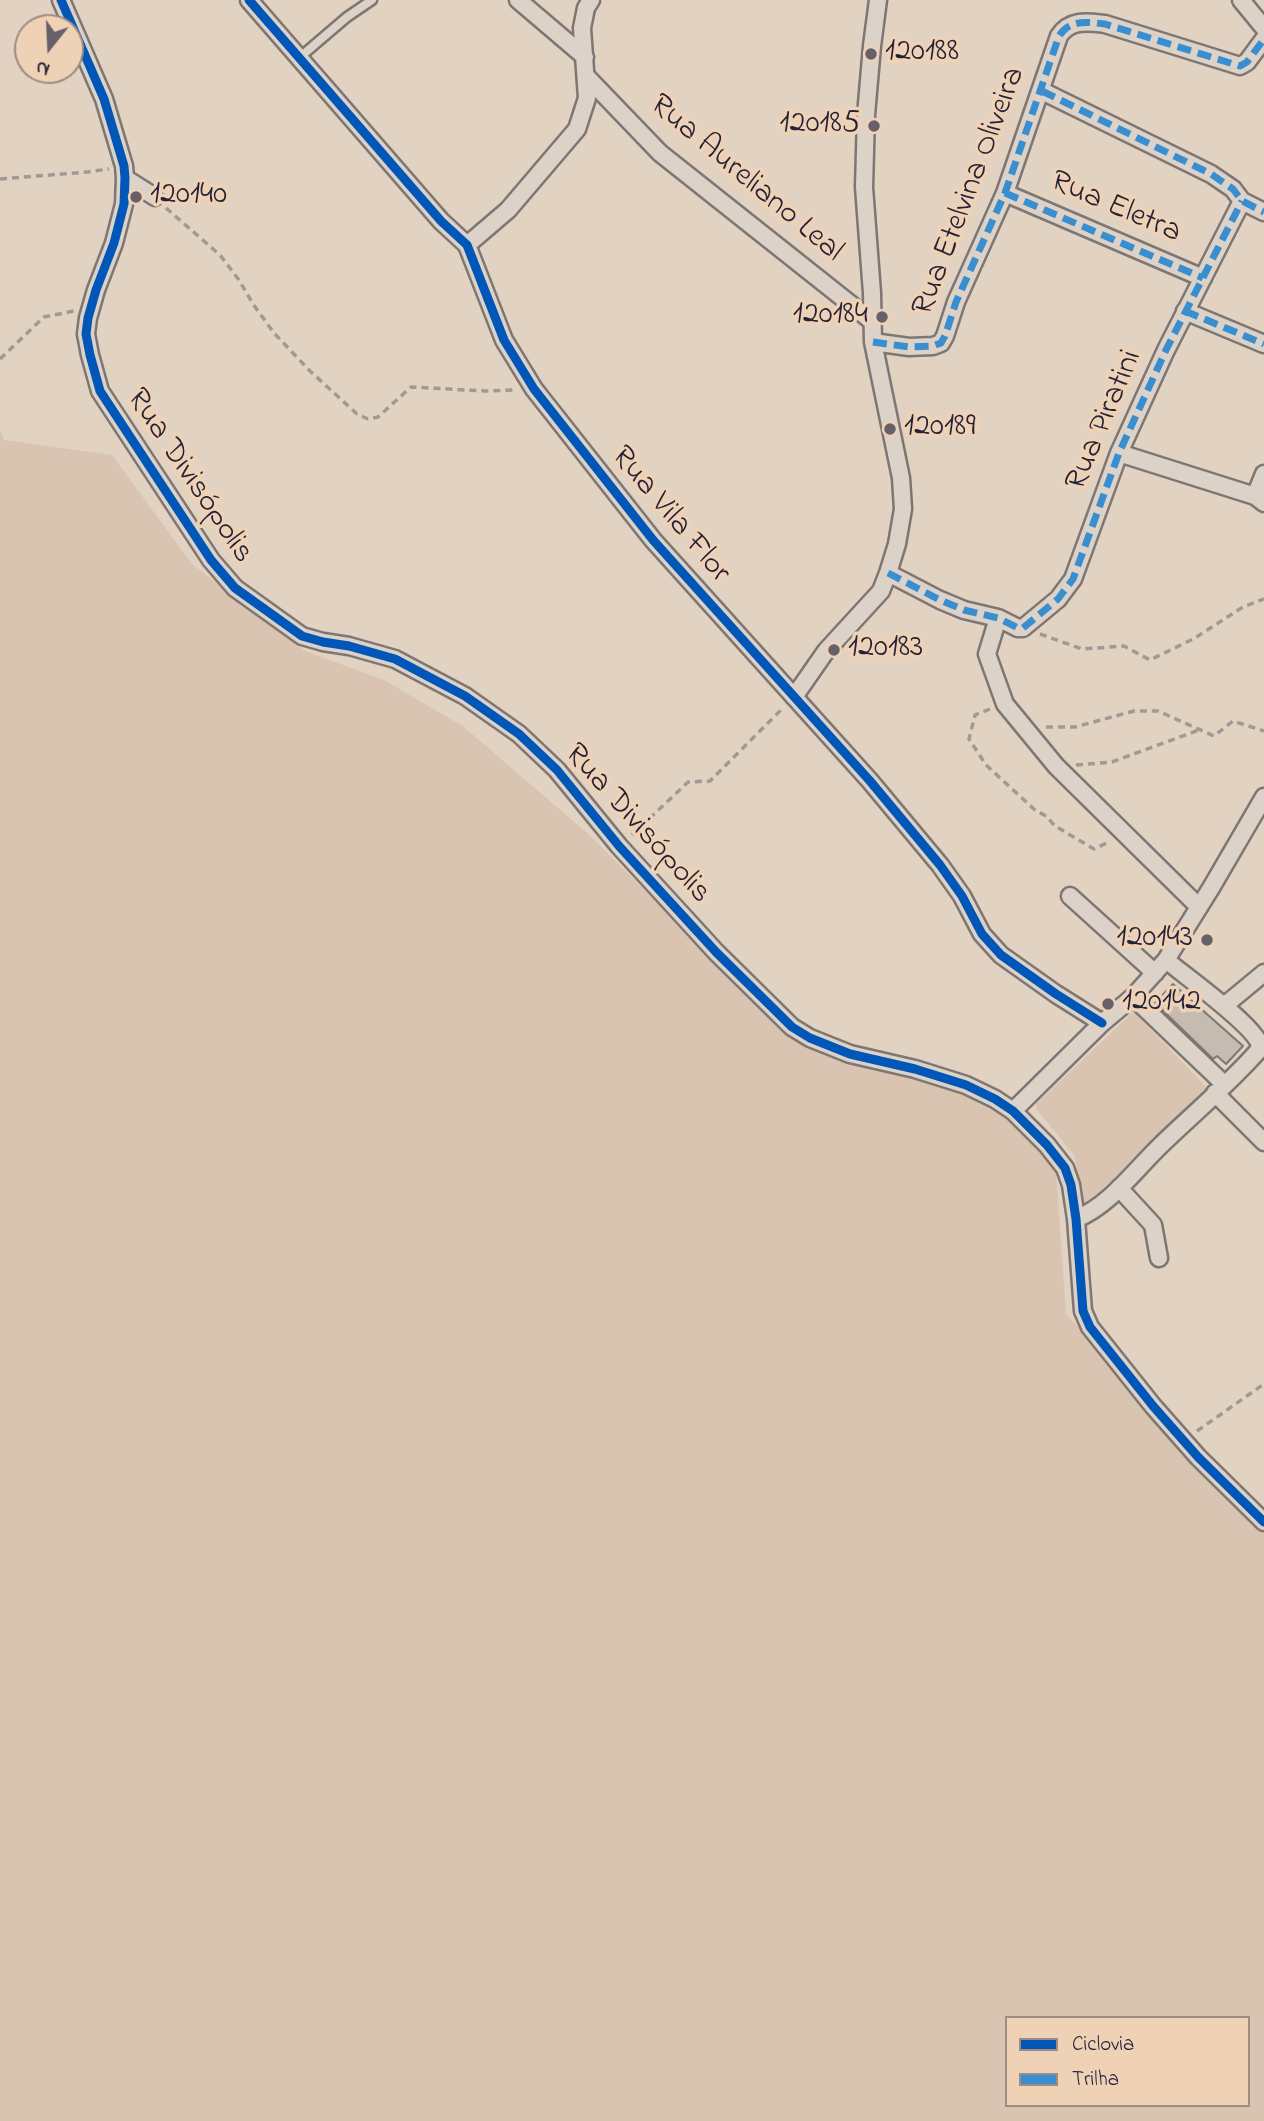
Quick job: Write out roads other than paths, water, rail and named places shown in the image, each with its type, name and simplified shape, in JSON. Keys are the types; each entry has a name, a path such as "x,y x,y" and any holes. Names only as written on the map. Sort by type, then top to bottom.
{"street":[{"name":"Rua Divisópolis","path":"61,0 104,99 125,172 124,204 90,307 86,334 90,355 100,391 211,560 234,588 302,636 360,648 395,659 465,696 519,734 557,771 619,846 723,960 792,1027 810,1038 850,1054 915,1069 966,1085 995,1098 1013,1111 1065,1168 1076,1219 1083,1311 1090,1327 1184,1440 1264,1522"},
{"name":"Rua Vila Flor","path":"249,0 441,221 467,245 504,340 534,389 653,540 928,849 962,896 982,934 1001,955 1055,995 1102,1023"},
{"path":"518,0 585,57"},
{"path":"467,245 508,210 577,129 587,98 582,28 586,8 591,0"},
{"path":"794,697 826,651 881,591 903,509 901,478 873,342 864,175 867,101 878,0"},
{"path":"1241,0 1264,28"},
{"name":"Rua Etelvina Oliveira","path":"873,342 909,347 941,343 956,302 1005,192 1059,36 1064,29 1071,24 1085,22 1105,24 1240,66 1247,62 1264,39"},
{"name":"Rua Aureliano Leal","path":"586,76 660,153 873,322"},
{"path":"1041,91 1211,174 1233,189 1242,201 1264,212"},
{"path":"125,172 155,197"},
{"name":"Rua Eletra","path":"1005,192 1203,278"},
{"name":"Rua Piratini","path":"999,618 1023,628 1058,599 1073,579 1119,453 1185,311 1242,201"},
{"path":"1185,311 1264,344"},
{"path":"1119,453 1260,500 1264,474"},
{"path":"888,573 964,610 999,618 987,654 1005,704 1056,766 1199,906"},
{"path":"1013,1111 1102,1023 1133,997 1161,966 1264,797"},
{"path":"1070,896 1161,966 1224,1006 1260,1044 1219,1089 1102,1205 1076,1219"},
{"path":"1224,1006 1264,973"},
{"path":"1133,997 1219,1089 1264,1142"},
{"path":"1119,1188 1153,1225 1159,1258"}],"lane":[{"path":"299,58 346,17 372,0"}],"place":[{"name":"120188","path":"871,54"},
{"name":"120185","path":"874,126"},
{"name":"120140","path":"136,197"},
{"name":"120184","path":"882,317"},
{"name":"120189","path":"890,429"},
{"name":"120183","path":"834,650"},
{"name":"120143","path":"1207,940"},
{"name":"120142","path":"1108,1004"}]}
